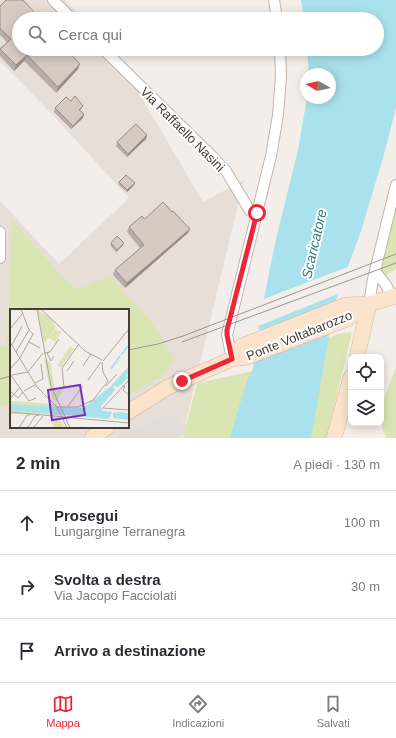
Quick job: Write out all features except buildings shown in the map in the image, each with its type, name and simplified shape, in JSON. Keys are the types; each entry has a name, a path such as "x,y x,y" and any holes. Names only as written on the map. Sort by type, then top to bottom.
{"main road":[{"name":"Ponte Voltabarozzo","path":"232,359 242,346 249,350 343,313 394,297"},
{"path":"358,354 369,304"},
{"path":"129,411 168,387 232,359"},
{"path":"336,436 348,389"},
{"path":"92,438 106,428"}],"street":[{"path":"53,0 65,12"},
{"path":"274,0 276,12"},
{"name":"Via Raffaello Nasini","path":"110,56 212,156 226,171 250,211 257,213"},
{"path":"232,359 227,330 271,156 278,115 281,76 280,56"},
{"path":"369,304 375,271 396,186"},
{"path":"0,232 0,258"},
{"path":"375,271 394,297"}],"shaded area":[{"path":"0,0 65,0 76,12 12,12 12,56 117,56 203,202 244,180 182,438 0,438 0,201 59,264 129,198 50,112 0,61"},
{"path":"180,412 177,425 204,422 186,434 179,436 179,438 116,438 125,431"}],"green space":[{"path":"396,205 396,269 380,279 384,252"},
{"path":"12,220 63,277 77,290 110,275 126,295 151,321 174,358 163,376 129,394 129,309 10,309 10,405 0,406 0,346 7,346"},
{"path":"352,332 330,424 336,438 183,438 197,383 249,372 338,334"},
{"path":"396,367 396,438 387,438 382,429 382,426 384,426 384,399"}],"water":[{"name":"Scaricatore","path":"301,0 396,0 396,108 361,231 333,308 311,438 230,438 247,380 252,372 260,331 258,328 276,239 298,150 306,104 336,104 336,68 309,68 308,56 384,56 384,12 303,12"}],"pier":[{"path":"350,266 340,293 256,327 261,300"}],"tram line":[{"path":"129,350 158,344 183,336 396,254"},
{"path":"182,342 396,263"},
{"path":"0,379 10,376"}],"route":[{"path":"182,381 232,359 227,330 257,213"}]}
